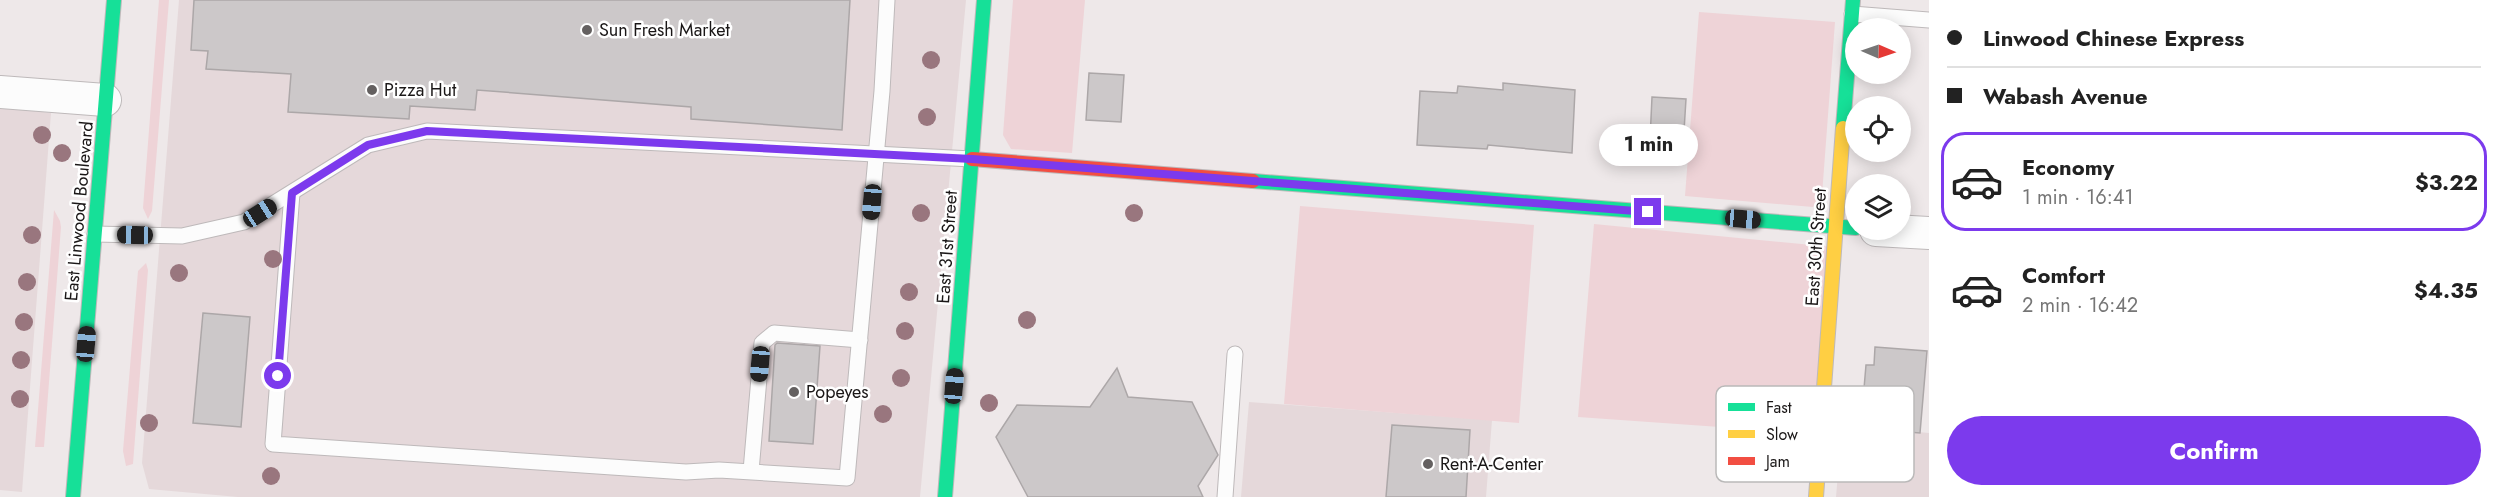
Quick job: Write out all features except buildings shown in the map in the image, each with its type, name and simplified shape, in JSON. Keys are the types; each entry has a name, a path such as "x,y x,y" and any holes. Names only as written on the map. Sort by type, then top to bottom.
{"street":[{"name":"East Linwood Boulevard","path":"74,497 114,0"},
{"name":"East 31st Street","path":"945,497 984,0"},
{"name":"East 30th Street","path":"1824,386 1852,7"},
{"path":"0,92 105,100"},
{"path":"972,159 1845,227"},
{"path":"1911,232 1929,233"},
{"name":"East 30th Street","path":"1816,497 1817,482"}],"lane":[{"path":"292,193 273,444 686,472 751,471 847,478 876,156 887,0"},
{"path":"1852,7 1929,20"},
{"path":"95,234 182,236 244,222 368,145 427,131 876,156 972,159"},
{"path":"751,471 762,343 774,333 860,340"},
{"path":"1225,497 1235,354"}],"shaded area":[{"path":"159,0 169,0 152,211 148,219 143,208"},
{"path":"179,0 966,0 920,497 238,497 149,489 142,463"},
{"path":"1013,0 1085,0 1072,153 1011,149 1003,135"},
{"path":"1699,12 1835,22 1822,195 1813,207 1685,196"},
{"path":"0,107 51,113 22,492 0,490"},
{"path":"1300,206 1534,225 1519,423 1284,404"},
{"path":"54,210 61,227 44,447 35,447"},
{"path":"1594,224 1833,247 1823,386 1716,386 1716,427 1578,417"},
{"path":"146,263 148,270 133,464 126,466 123,451 138,271"},
{"path":"1249,402 1492,420 1486,497 1241,497"},
{"path":"1914,432 1929,433 1929,497 1836,497 1837,482 1914,482"}],"traffic: fast":[{"path":"73,497 114,0"},
{"path":"945,497 984,0"},
{"path":"1843,128 1853,0"},
{"path":"1253,181 1845,227"}],"traffic: slow":[{"path":"1824,386 1843,128"},
{"path":"1816,497 1817,482"}],"traffic: jam":[{"path":"972,159 1253,181"}],"place":[{"name":"Sun Fresh Market","path":"587,30"},
{"name":"Pizza Hut","path":"372,90"},
{"name":"Popeyes","path":"794,392"},
{"name":"Rent-A-Center","path":"1428,464"}],"route":[{"path":"278,376 292,193 368,145 427,131 972,159 1648,212"}]}
